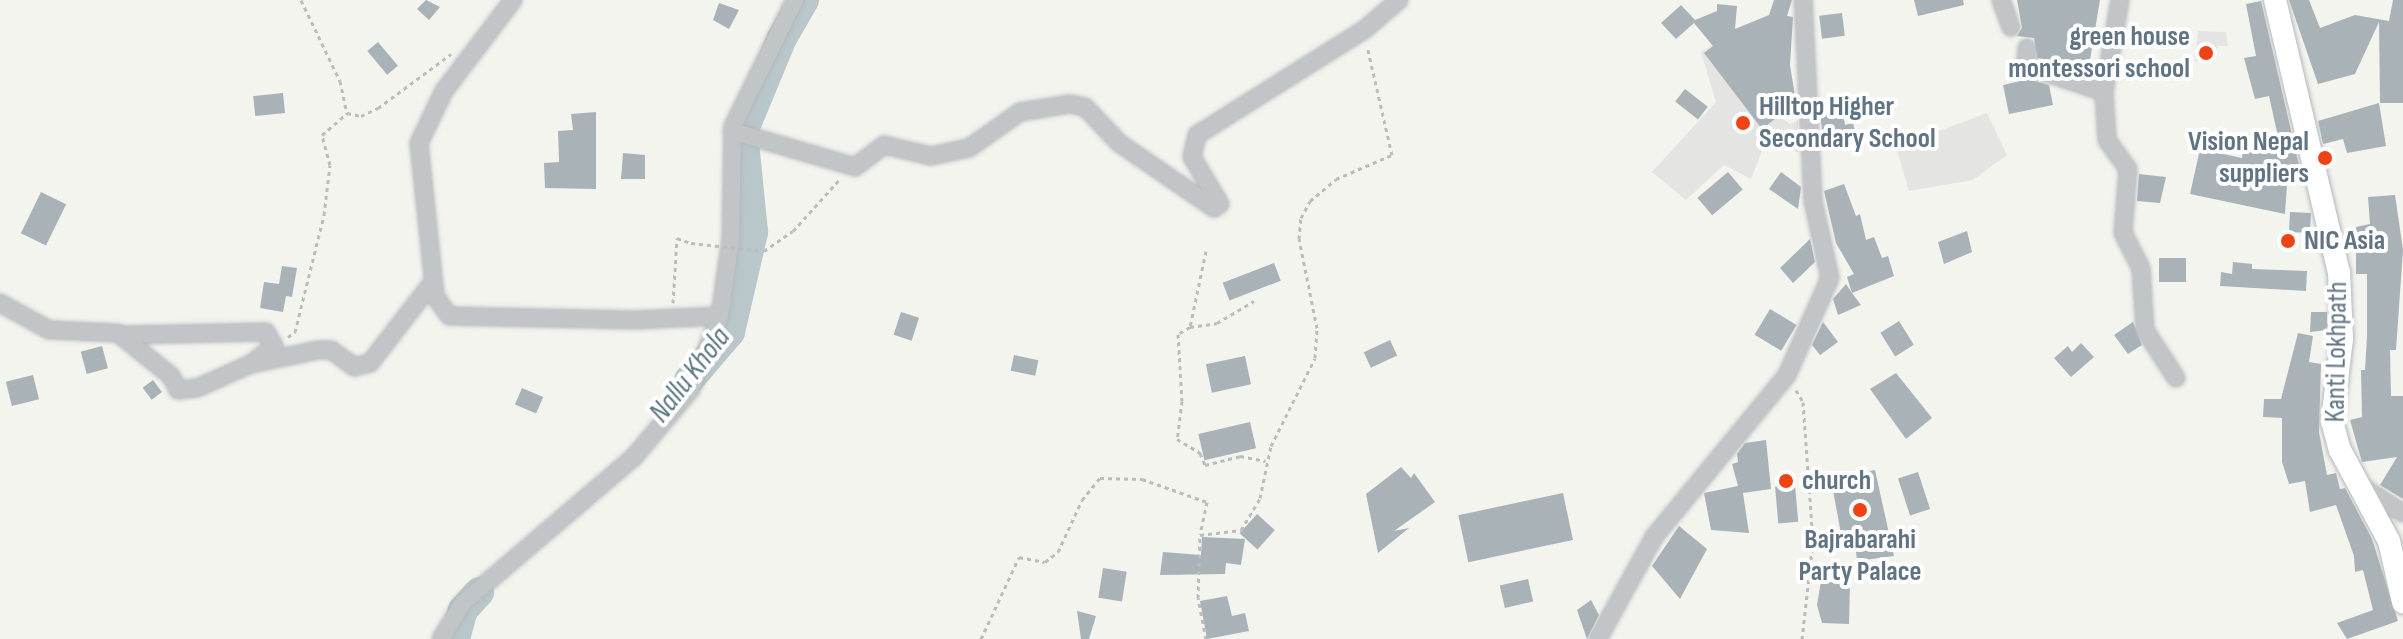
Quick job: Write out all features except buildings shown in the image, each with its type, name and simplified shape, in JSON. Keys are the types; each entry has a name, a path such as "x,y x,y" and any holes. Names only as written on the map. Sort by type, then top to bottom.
{"main road":[{"name":"Kanti Lokhpath","path":"2275,0 2339,272 2342,339 2332,421 2340,450 2364,488 2389,541 2403,602"}],"street":[{"path":"513,0 444,91 419,143 432,283 449,316 720,316"},
{"path":"441,639 463,603 634,457 691,389 720,316 731,239 732,131 750,83 795,0"},
{"path":"732,131 855,167 884,145 931,156 969,148 1020,112 1070,104 1085,107 1119,143 1214,208 1220,204 1192,157 1197,135 1364,30 1399,0"},
{"path":"1598,639 1654,537 1787,375 1830,278 1813,201 1803,0"},
{"path":"2001,0 2011,27"},
{"path":"2120,0 2104,92 2107,140 2128,169 2123,233 2141,268 2145,330 2176,378"},
{"path":"2027,48 2026,66 2104,92"},
{"path":"121,335 171,376 178,390 197,388 251,364 331,350 354,367 370,363 432,283"},
{"path":"0,303 49,330 121,335 266,332 274,346 251,364"},
{"path":"2364,488 2403,513"}],"path":[{"path":"301,0 340,81 347,113"},
{"path":"1200,535 1241,530 1260,498 1266,461 1315,358 1317,328 1299,239 1301,218 1310,201 1336,179 1392,155 1364,30"},
{"path":"347,113 361,116 378,108 458,49"},
{"path":"274,346 295,332 321,233 330,165 322,135 347,113"},
{"path":"675,317 677,238 691,243 764,251 793,231 855,167"},
{"path":"1190,327 1206,251"},
{"path":"1254,301 1217,323 1190,327 1178,334 1182,401 1177,439 1200,453 1205,465 1240,456 1266,461"},
{"path":"1787,375 1803,402 1813,540 1802,639"},
{"path":"981,639 1019,557 1045,562 1058,552 1082,500 1100,478 1142,479 1207,502 1200,535 1198,598 1206,639"}],"shaded area":[{"name":"green house montessori school","path":"2198,31 2226,32 2228,46 2218,46 2212,63 2195,61"},
{"name":"Hilltop Higher Secondary School","path":"1717,42 1771,110 1790,124 1798,121 1798,153 1768,136 1751,179 1724,165 1686,200 1652,172 1716,102 1701,52"},
{"path":"1987,113 2007,155 1973,180 1909,191 1896,147"}],"waterway":[{"name":"Nallu Khola","path":"689,380 730,332 753,232 743,132 782,38 804,0"},
{"name":"Nallu Khola","path":"455,639 463,610 479,592"}],"place":[{"name":"green house montessori school","path":"2206,53"},
{"name":"Hilltop Higher Secondary School","path":"1743,123"},
{"name":"Vision Nepal suppliers","path":"2325,158"},
{"name":"NIC Asia","path":"2288,241"},
{"name":"church","path":"1786,481"},
{"name":"Bajrabarahi Party Palace","path":"1860,510"}]}
